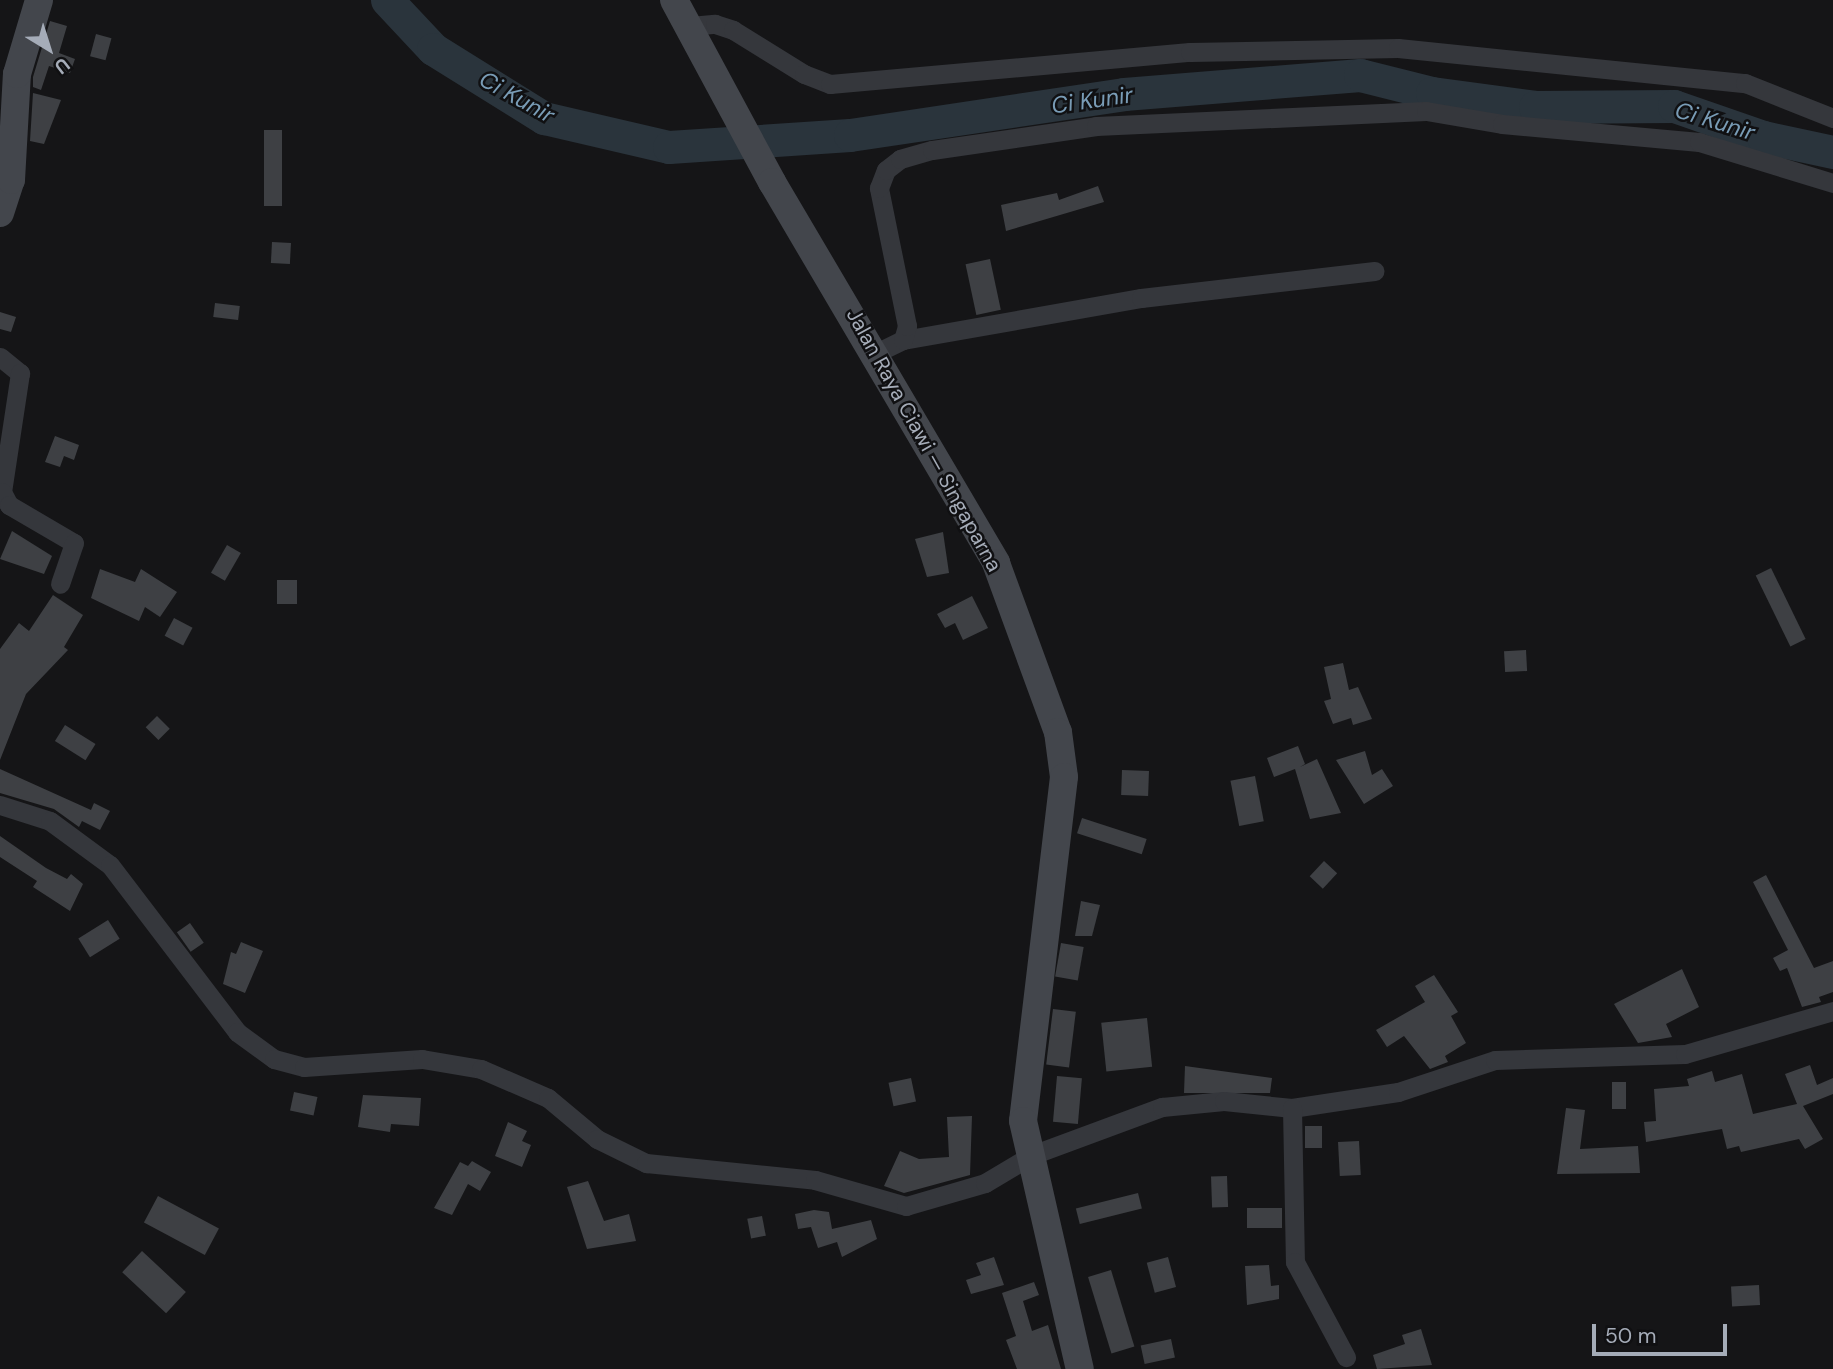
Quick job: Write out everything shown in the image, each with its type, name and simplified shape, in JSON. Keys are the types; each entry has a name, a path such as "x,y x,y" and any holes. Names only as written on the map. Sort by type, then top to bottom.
{"main road":[{"path":"0,213 12,180 17,74 39,0"},
{"name":"Jalan Raya Ciawi — Singaparna","path":"674,0 708,55 772,182 876,353 996,563 1063,754 1024,1085 1023,1121 1080,1369"}],"street":[{"path":"690,26 715,24 733,30 804,74 831,83 1190,52 1398,48 1745,83 1833,118"},
{"path":"902,340 906,303 879,188 886,170 900,159 932,150 1096,126 1426,111 1503,124 1699,142 1833,183"},
{"path":"876,353 902,340 1141,298 1374,271"},
{"path":"0,357 20,373 2,492 9,505 74,543 60,584"},
{"path":"0,805 72,833 110,864 237,1032 274,1059 304,1067 422,1059 481,1069 548,1098 597,1139 646,1163 815,1180 906,1206 985,1183 1031,1155 1162,1107 1224,1101 1292,1108 1398,1092 1495,1059 1685,1054 1833,1012"},
{"path":"1292,1108 1295,1262 1346,1357"}],"building":[{"path":"50,21 67,26 59,53 75,59 70,73 49,66 41,90 33,87 33,77"},
{"path":"96,34 111,38 106,60 90,56"},
{"path":"33,93 61,100 44,144 30,141"},
{"path":"264,130 282,130 282,206 264,206"},
{"path":"1098,186 1104,202 1006,231 1001,205 1057,193 1059,200"},
{"path":"272,242 291,243 290,264 271,263"},
{"path":"990,259 1001,310 976,315 966,264"},
{"path":"215,303 240,306 238,320 213,317"},
{"path":"0,312 16,317 11,332 0,329"},
{"path":"55,436 79,445 74,460 64,456 60,467 45,462"},
{"path":"12,531 52,556 44,574 0,559"},
{"path":"943,532 949,573 927,577 915,539"},
{"path":"227,545 241,553 225,581 211,573"},
{"path":"1771,568 1806,639 1790,646 1756,575"},
{"path":"100,569 135,582 141,569 177,592 160,617 145,607 139,621 91,598"},
{"path":"277,580 297,580 297,604 277,604"},
{"path":"53,595 83,615 64,647 68,650 26,694 0,760 0,649 19,623 29,631"},
{"path":"972,596 988,628 963,640 955,623 945,628 937,614"},
{"path":"174,618 193,628 183,646 165,636"},
{"path":"1526,650 1527,671 1505,672 1504,651"},
{"path":"1343,663 1349,690 1358,687 1372,719 1353,725 1351,718 1333,724 1324,701 1331,699 1324,667"},
{"path":"157,716 170,729 158,740 146,727"},
{"path":"65,725 96,744 85,760 55,741"},
{"path":"1298,746 1305,764 1300,767 1317,759 1341,813 1310,819 1295,769 1274,777 1267,758"},
{"path":"1365,751 1372,775 1382,769 1393,786 1364,804 1336,760"},
{"path":"0,769 91,810 94,803 110,811 100,830 82,821 79,827 54,809 0,793"},
{"path":"1122,770 1149,771 1148,796 1121,795"},
{"path":"1255,776 1264,821 1239,826 1230,781"},
{"path":"1082,818 1147,839 1142,854 1077,833"},
{"path":"0,836 46,868 67,879 71,874 83,884 70,911 33,887 37,881 0,857"},
{"path":"1324,861 1337,873 1323,889 1310,876"},
{"path":"1766,875 1814,968 1833,961 1833,992 1819,997 1821,1002 1802,1007 1787,968 1780,971 1773,958 1788,950 1753,882"},
{"path":"1081,901 1100,905 1092,936 1075,936"},
{"path":"108,920 120,939 90,957 78,939"},
{"path":"190,923 204,943 191,952 177,932"},
{"path":"241,942 263,951 245,993 223,984 231,952 236,954"},
{"path":"1061,943 1084,947 1078,980 1055,976"},
{"path":"1682,969 1699,1007 1666,1024 1672,1037 1638,1043 1614,1004"},
{"path":"1434,975 1458,1012 1451,1016 1466,1043 1445,1056 1448,1062 1430,1069 1404,1036 1387,1047 1376,1030 1425,1002 1415,986"},
{"path":"1053,1009 1076,1012 1069,1067 1046,1065"},
{"path":"1147,1018 1152,1067 1106,1072 1101,1023"},
{"path":"1810,1065 1817,1085 1833,1078 1833,1094 1803,1106 1823,1139 1805,1149 1799,1139 1741,1152 1739,1146 1727,1149 1722,1129 1646,1142 1644,1122 1656,1121 1654,1089 1689,1086 1687,1079 1712,1071 1715,1082 1742,1074 1753,1114 1797,1104 1785,1074"},
{"path":"1185,1066 1272,1078 1270,1093 1184,1093"},
{"path":"1057,1076 1082,1078 1078,1124 1053,1122"},
{"path":"911,1078 916,1101 893,1106 889,1083"},
{"path":"1612,1082 1626,1082 1626,1109 1612,1109"},
{"path":"294,1092 317,1097 314,1116 290,1111"},
{"path":"363,1095 421,1098 419,1126 391,1124 390,1132 358,1127"},
{"path":"1566,1108 1585,1110 1580,1149 1638,1146 1640,1173 1557,1174"},
{"path":"972,1116 970,1175 904,1193 884,1186 900,1151 919,1159 949,1157 947,1117"},
{"path":"508,1122 527,1131 522,1141 531,1145 522,1167 495,1156"},
{"path":"1305,1126 1322,1126 1322,1148 1305,1148"},
{"path":"1359,1141 1361,1175 1340,1176 1338,1142"},
{"path":"472,1161 491,1172 480,1191 468,1184 452,1215 434,1208 460,1162 468,1166"},
{"path":"1227,1176 1228,1207 1212,1208 1211,1177"},
{"path":"588,1181 604,1221 629,1214 636,1241 587,1249 567,1187"},
{"path":"1138,1193 1142,1209 1080,1224 1076,1208"},
{"path":"158,1196 219,1228 205,1255 144,1222"},
{"path":"1247,1208 1282,1208 1282,1228 1247,1228"},
{"path":"814,1210 829,1212 832,1229 871,1220 877,1239 842,1257 837,1242 818,1248 811,1227 798,1229 795,1214"},
{"path":"762,1216 766,1236 751,1238 747,1219"},
{"path":"142,1251 186,1292 166,1313 122,1272"},
{"path":"994,1257 1004,1285 971,1294 966,1280 981,1275 976,1263"},
{"path":"1168,1257 1176,1287 1155,1293 1147,1263"},
{"path":"1269,1265 1271,1286 1279,1285 1279,1299 1247,1305 1245,1266"},
{"path":"1111,1270 1134,1347 1111,1354 1088,1277"},
{"path":"1034,1282 1039,1295 1023,1301 1032,1331 1048,1325 1061,1369 1017,1369 1006,1340 1016,1336 1002,1293"},
{"path":"1759,1285 1760,1305 1732,1306 1731,1286"},
{"path":"1421,1329 1432,1365 1377,1369 1373,1355 1405,1344 1402,1335"},
{"path":"1171,1339 1175,1358 1145,1364 1141,1345"}],"waterway":[{"name":"Ci Kunir","path":"387,0 433,49 544,118 669,147 850,135 1124,94 1360,75 1432,93 1535,107 1674,106 1763,137 1833,152"}]}
